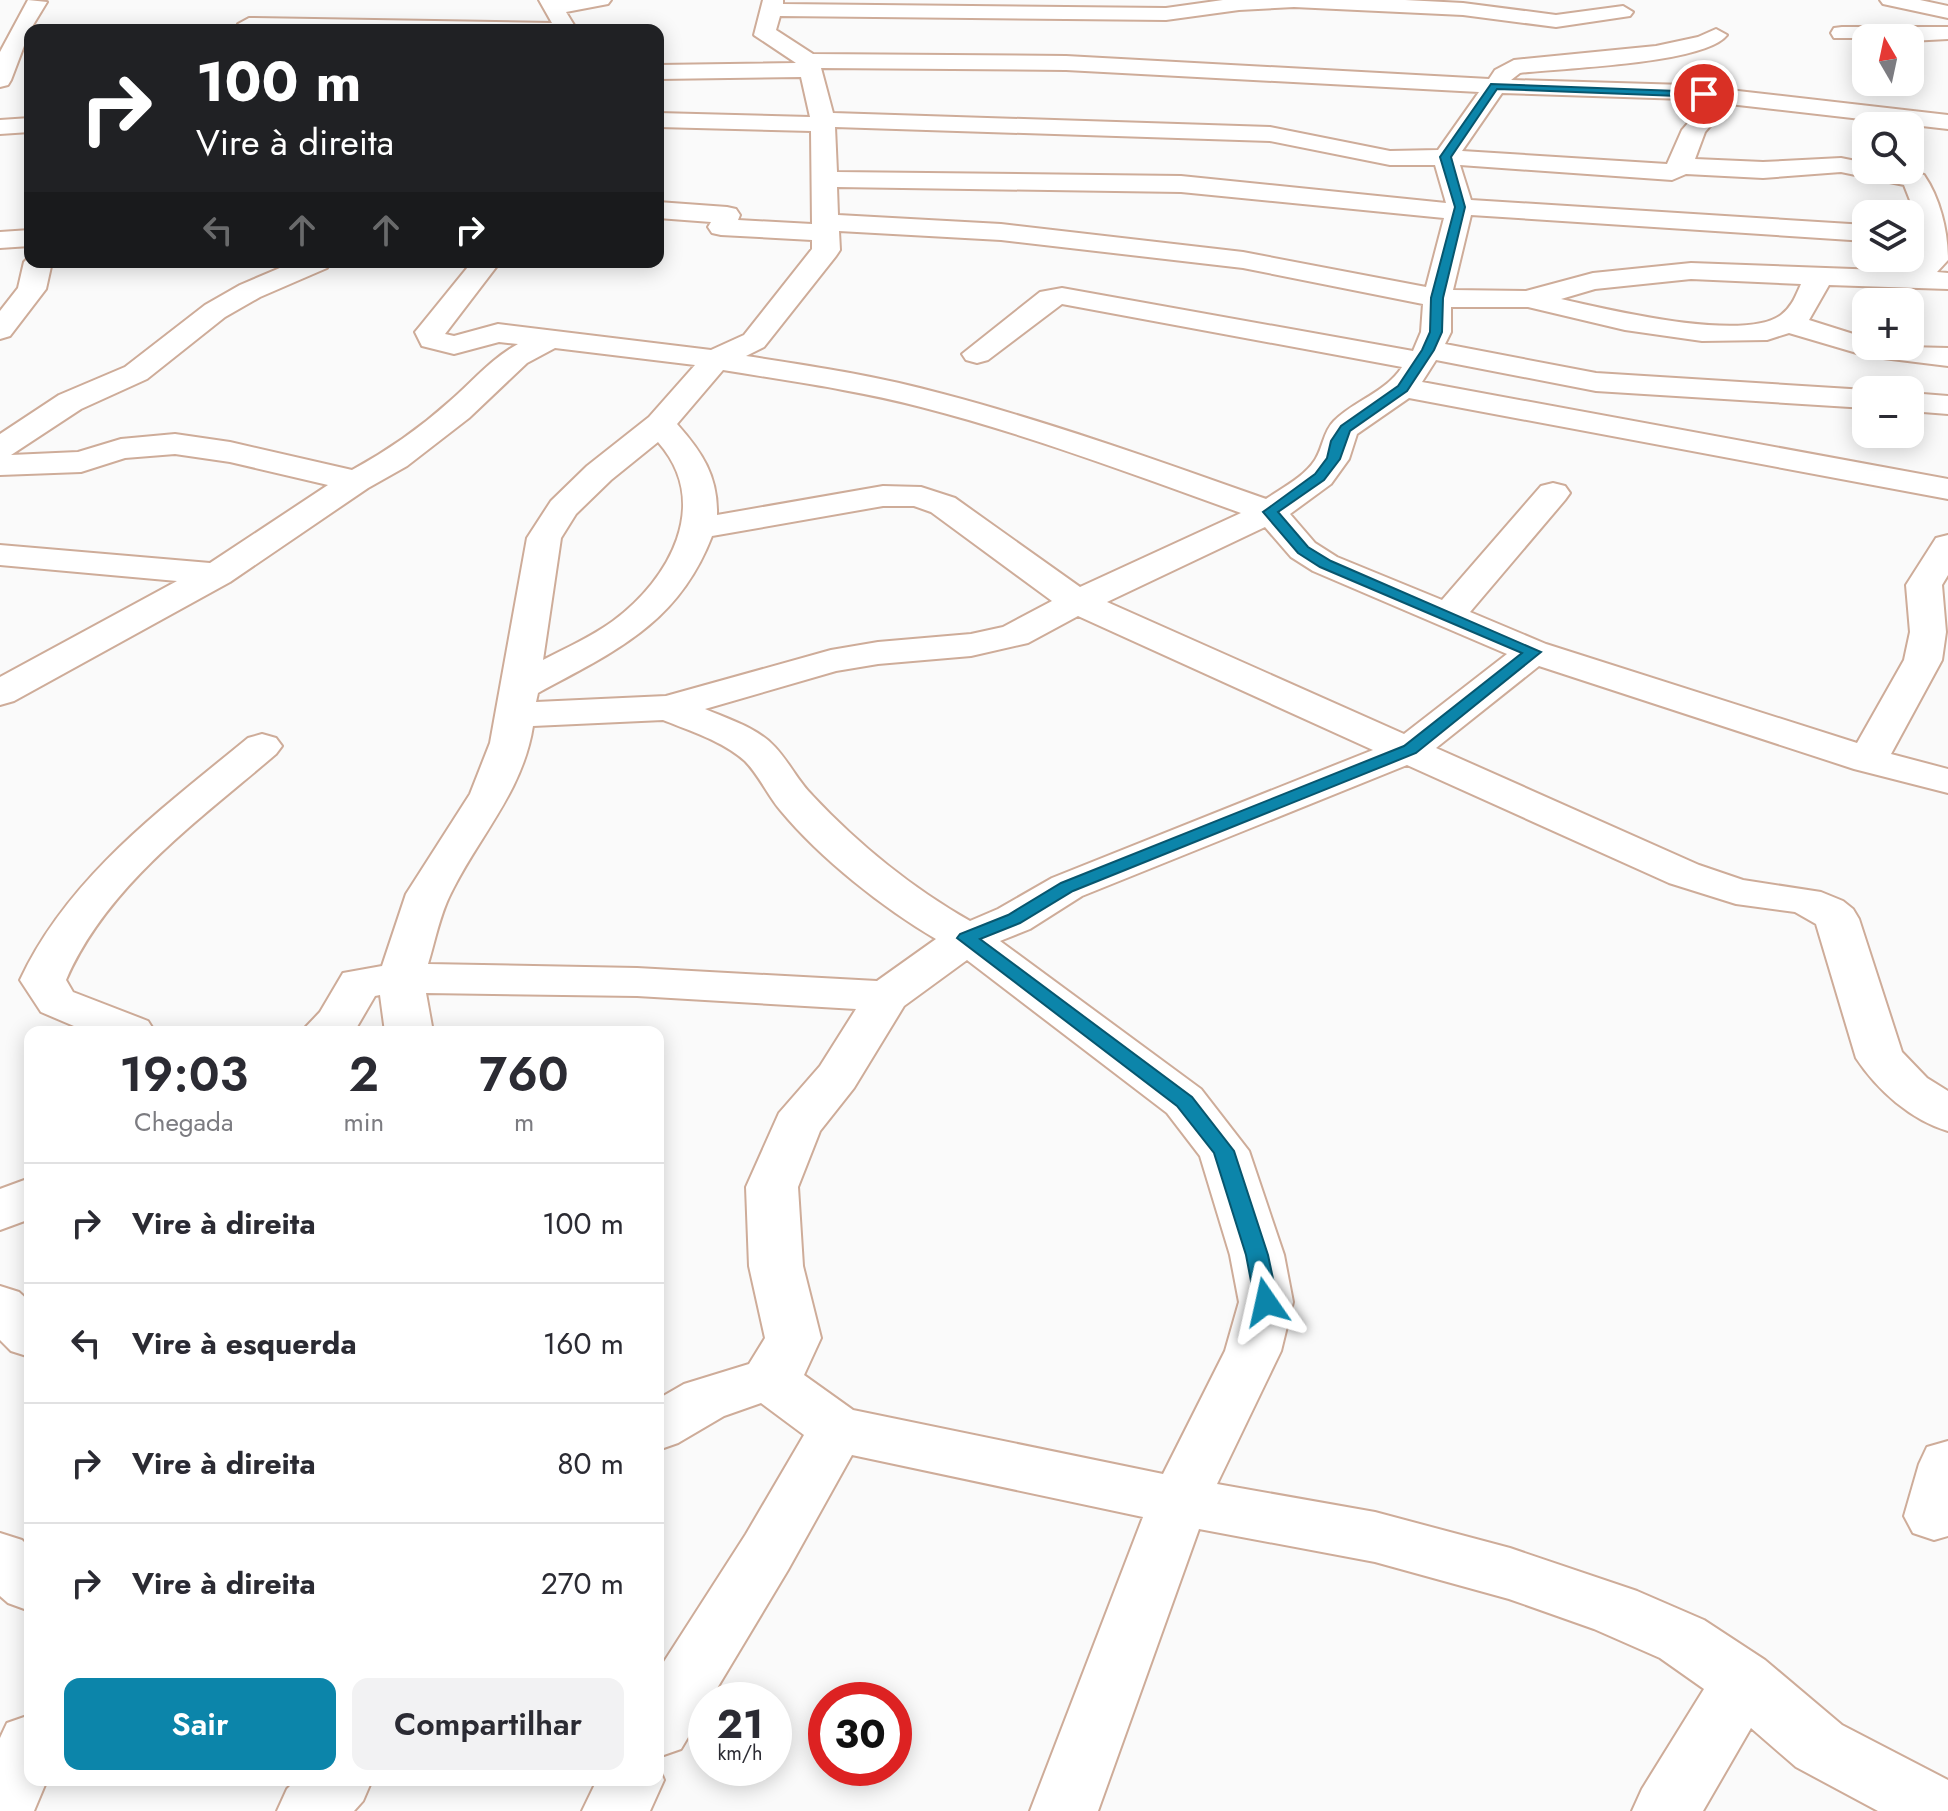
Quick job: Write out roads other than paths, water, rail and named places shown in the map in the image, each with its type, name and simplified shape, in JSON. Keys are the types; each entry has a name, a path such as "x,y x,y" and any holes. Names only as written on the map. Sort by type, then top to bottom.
{"street":[{"path":"246,0 250,24"},
{"path":"563,24 552,4 601,0"},
{"path":"1890,0 1948,12"},
{"path":"12,4 46,1"},
{"path":"26,24 46,1"},
{"path":"422,24 426,1"},
{"path":"408,1026 401,978 428,894 491,794 519,701 544,538 563,508 599,473 660,424 717,358 754,341 826,250 822,122 808,65 765,35 764,27 774,5 1166,14 1239,4 1294,1 1463,9 1556,21 1623,12"},
{"path":"1864,4 1836,40 1948,33"},
{"path":"0,80 24,26"},
{"path":"519,701 668,708 831,661 878,653 971,645 1015,635 1077,602 1270,512 1319,477 1333,459 1337,441 1345,428 1403,388 1424,356 1436,332 1437,298 1459,210 1445,157 1494,86 1514,67 1656,53 1705,42 1716,35"},
{"path":"664,72 808,65 1066,63 1283,66 1494,86 1685,92 1723,97 1845,138 1915,180 1917,200"},
{"path":"664,120 1270,134 1390,158 1445,157 1672,172 1680,166 1694,130 1723,97"},
{"path":"1680,166 1763,170 1845,138 1948,122"},
{"path":"0,127 24,125"},
{"path":"823,179 1181,184 1459,210 1852,232"},
{"path":"664,210 727,215 721,227 1001,232 1243,260 1437,298 1489,301 1527,299 1593,281 1691,271 1948,281"},
{"path":"0,240 24,238"},
{"path":"1924,240 1937,256 1924,270"},
{"path":"0,330 32,289 37,268"},
{"path":"0,448 70,402 136,373 215,311 271,280 302,268"},
{"path":"481,268 430,332 432,340 454,345 507,345 551,338 717,358 853,382 931,400 1062,438 1270,512 1303,550 1325,564 1533,652 1868,760 1948,781"},
{"path":"1916,278 1922,272"},
{"path":"1527,299 1612,318 1725,334 1770,331 1789,323 1806,306 1818,277"},
{"path":"977,354 1050,298 1062,296 1552,376 1632,385 1852,398"},
{"path":"1789,323 1837,341 1882,352 1948,357"},
{"path":"0,693 217,574 356,481 396,459 458,411 507,345"},
{"path":"1535,413 1552,376"},
{"path":"1403,388 1947,490"},
{"path":"1924,403 1948,405"},
{"path":"519,701 628,627 667,588 688,553 698,528 702,505 694,467 660,424"},
{"path":"0,465 81,462 121,449 175,444 230,452 356,481"},
{"path":"698,528 902,493 924,497 943,505 1077,602 1684,874 1743,893 1812,902 1827,908 1837,919 1880,1058 1910,1089 1948,1114"},
{"path":"1447,617 1553,493"},
{"path":"1868,760 1923,660 1928,632 1924,585 1948,545"},
{"path":"0,555 217,574"},
{"path":"664,1423 704,1400 769,1379 787,1356 793,1338 776,1266 772,1187 797,1125 837,1077 887,996 967,938 1014,919 1067,887 1410,749 1533,652"},
{"path":"668,708 730,734 759,753 796,803 867,870 923,913 967,938 1184,1101 1224,1151 1257,1255 1266,1302 1253,1351 1179,1501 1064,1811"},
{"path":"116,1026 57,1002 43,980 49,960 90,902 159,835 262,746"},
{"path":"330,1026 350,1004 359,983 401,978 637,982 887,996"},
{"path":"0,1212 24,1199"},
{"path":"0,1306 24,1330"},
{"path":"769,1379 837,1429 1179,1501 1375,1537 1510,1574 1615,1610 1682,1639 1742,1680 1819,1746 1942,1811"},
{"path":"664,1718 767,1552 837,1429"},
{"path":"0,1558 24,1580"},
{"path":"1666,1811 1714,1736 1742,1680"},
{"path":"0,1811 24,1757"},
{"path":"311,1811 334,1786"},
{"path":"616,1811 628,1786"}]}
